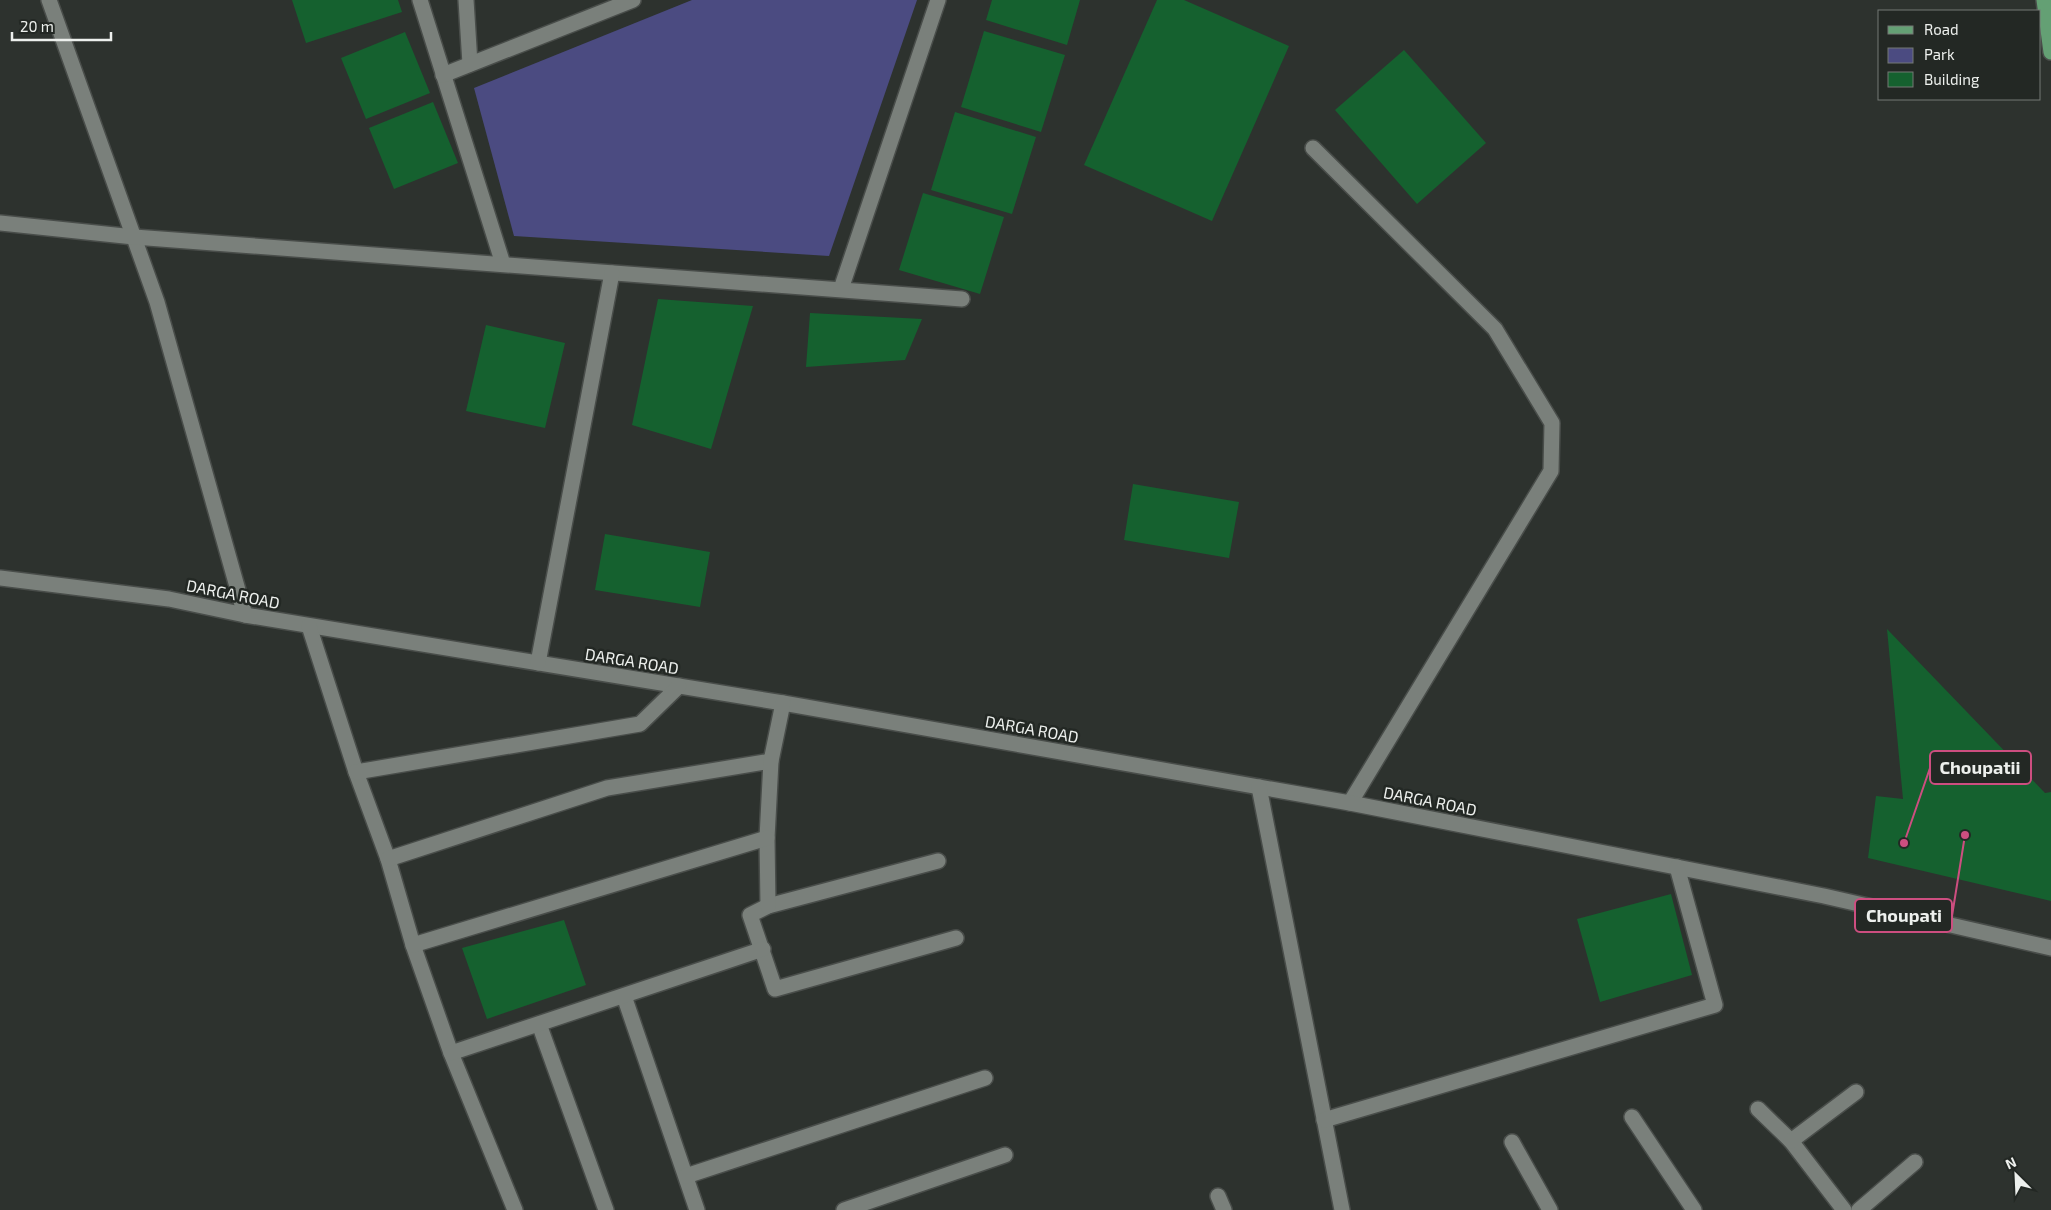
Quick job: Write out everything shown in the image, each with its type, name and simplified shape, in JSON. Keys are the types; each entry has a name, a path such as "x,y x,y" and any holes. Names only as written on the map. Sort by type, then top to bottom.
{"main road":[{"path":"2044,0 2049,15 2051,52"}],"street":[{"path":"49,0 157,302 245,615"},
{"path":"420,0 503,264"},
{"path":"466,0 470,64"},
{"path":"443,74 633,0"},
{"path":"841,289 938,0"},
{"path":"1313,148 1495,329 1552,423 1551,471 1350,803"},
{"path":"0,222 134,237 962,299"},
{"path":"538,663 612,273"},
{"name":"DARGA ROAD","path":"0,578 169,599 245,615 783,703 1350,803 1824,896 2051,948"},
{"path":"309,626 356,772 388,859 413,945 451,1053 515,1210"},
{"path":"356,772 640,724 679,686"},
{"path":"768,906 767,838 771,761 783,703"},
{"path":"388,859 607,788 771,761"},
{"path":"1258,787 1342,1210"},
{"path":"413,945 767,838"},
{"path":"938,860 768,906 750,914 775,989 956,938"},
{"path":"1324,1120 1715,1005 1677,867"},
{"path":"451,1053 763,950"},
{"path":"624,996 697,1210"},
{"path":"539,1024 606,1210"},
{"path":"686,1176 985,1078"},
{"path":"1790,1141 1856,1092"},
{"path":"1758,1109 1790,1141 1844,1210"},
{"path":"1632,1117 1694,1210"},
{"path":"1512,1142 1550,1210"},
{"path":"844,1210 1005,1155"},
{"path":"1859,1210 1915,1162"}],"green space":[{"path":"692,0 917,0 829,256 514,236 474,88"}],"building":[{"path":"292,0 398,0 402,12 306,43"},
{"path":"992,0 1080,0 1067,45 986,20"},
{"path":"1157,0 1184,0 1289,46 1212,221 1084,165"},
{"path":"984,31 1065,55 1041,132 961,107"},
{"path":"405,32 430,93 366,119 341,58"},
{"path":"1404,50 1486,143 1417,204 1335,110"},
{"path":"433,102 458,163 394,189 369,128"},
{"path":"955,112 1036,137 1012,214 931,190"},
{"path":"923,193 1004,217 980,294 899,270"},
{"path":"658,299 753,306 711,449 632,425"},
{"path":"810,313 922,319 905,360 806,367"},
{"path":"486,325 565,343 545,428 466,411"},
{"path":"1133,484 1239,502 1229,558 1124,540"},
{"path":"605,534 710,552 700,607 595,590"},
{"path":"1887,629 2045,793 2051,792 2051,901 1868,858 1876,796 1903,799"},
{"path":"1671,894 1692,975 1600,1002 1577,919"},
{"path":"564,920 586,985 487,1019 462,948"}],"place":[{"name":"Choupati","path":"1965,835"},
{"name":"Choupatii","path":"1904,843"}]}
